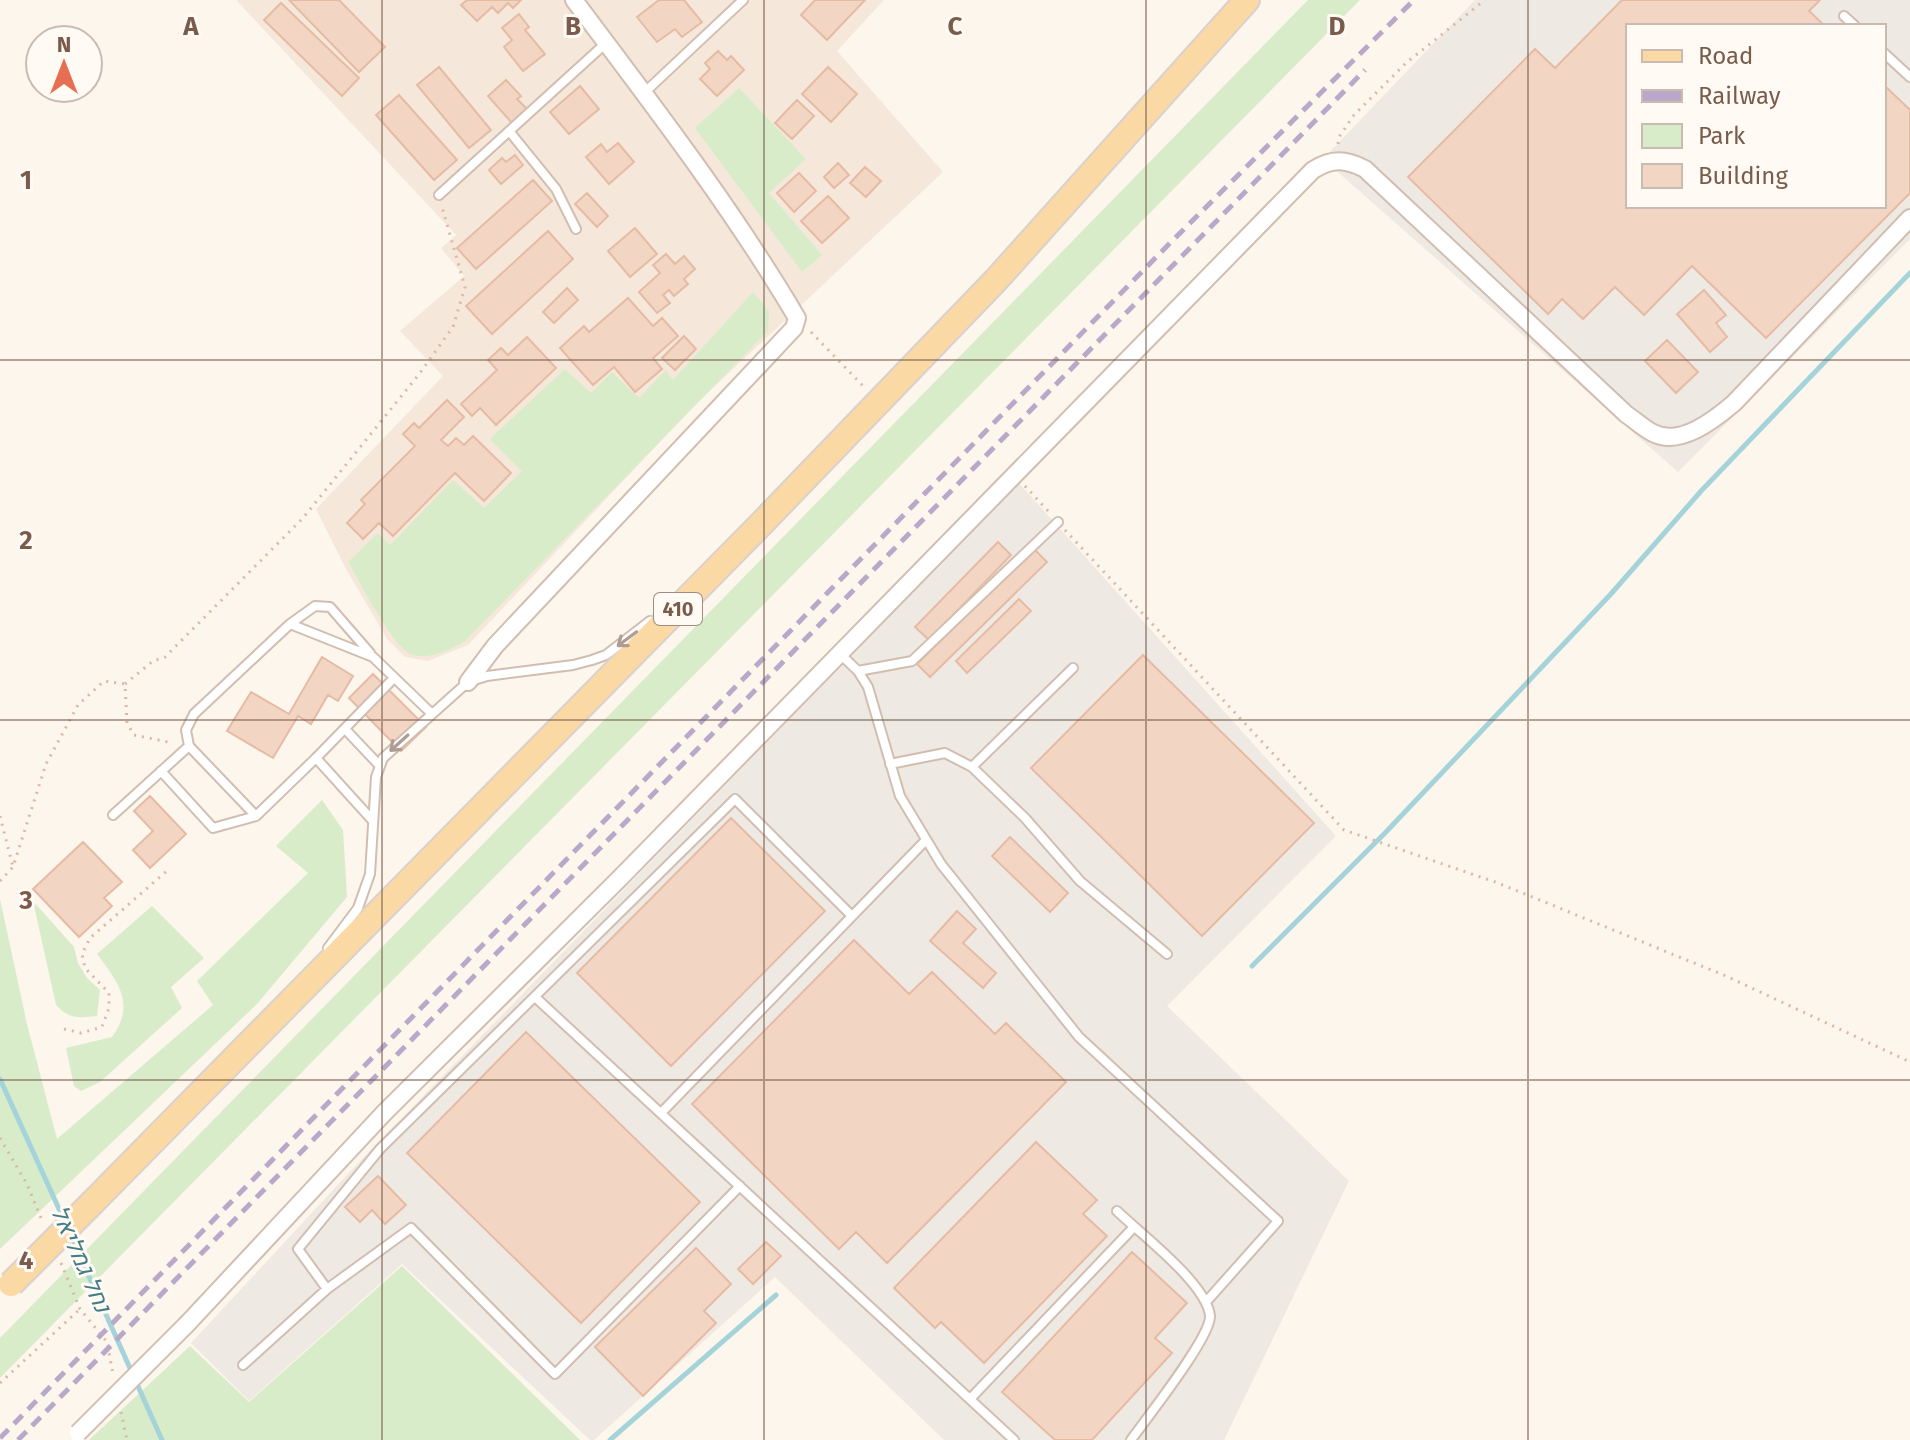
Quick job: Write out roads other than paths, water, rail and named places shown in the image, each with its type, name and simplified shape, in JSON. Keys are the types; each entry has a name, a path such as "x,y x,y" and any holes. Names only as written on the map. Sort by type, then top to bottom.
{"main road":[{"name":"410","path":"5,1290 276,1018 996,280 1247,0"}],"street":[{"path":"468,682 495,646 794,328 797,318 767,269 644,93 574,0"},
{"path":"75,1436 188,1323 384,1113 621,877 1313,170 1334,161 1346,160 1365,169 1626,414 1654,434 1667,437 1696,429 1717,418 1734,403 1910,218"}],"lane":[{"path":"644,93 743,0"},
{"path":"1844,16 1853,24"},
{"path":"439,195 606,43"},
{"path":"1886,55 1910,77"},
{"path":"509,131 556,189 576,229"},
{"path":"858,671 912,661 1058,522"},
{"path":"276,1018 358,908 370,874 376,777 383,758 468,682 487,676 573,665 606,655 711,574"},
{"path":"256,816 189,746 186,730 194,714 290,624 315,606 330,607 373,657 432,714"},
{"path":"290,624 373,657"},
{"path":"839,653 858,671 868,687 900,796 941,864 1079,1037 1278,1221 1206,1302"},
{"path":"972,767 1073,668"},
{"path":"161,771 213,828 256,816 394,678"},
{"path":"345,729 380,766"},
{"path":"113,815 189,746"},
{"path":"890,764 945,753 972,767 1025,818 1080,881 1167,954"},
{"path":"316,758 373,821"},
{"path":"327,1289 298,1249 380,1149 735,799 852,916"},
{"path":"661,1113 926,840"},
{"path":"535,997 1014,1440"},
{"path":"243,1365 327,1289 411,1228 555,1374 740,1186"},
{"path":"1117,1211 1184,1273 1206,1302 1210,1319 1202,1339 1131,1440"},
{"path":"970,1399 1134,1227"}],"waterway":[{"path":"1252,966 1385,833 1610,595 1702,490 1910,273"},
{"name":"נחל גמליאל","path":"0,1079 64,1220"},
{"name":"נחל גמליאל","path":"71,1236 162,1440"},
{"path":"610,1440 776,1295"}],"railway":[{"path":"0,1438 1172,241 1414,0"},
{"path":"18,1440 1365,70"}]}
